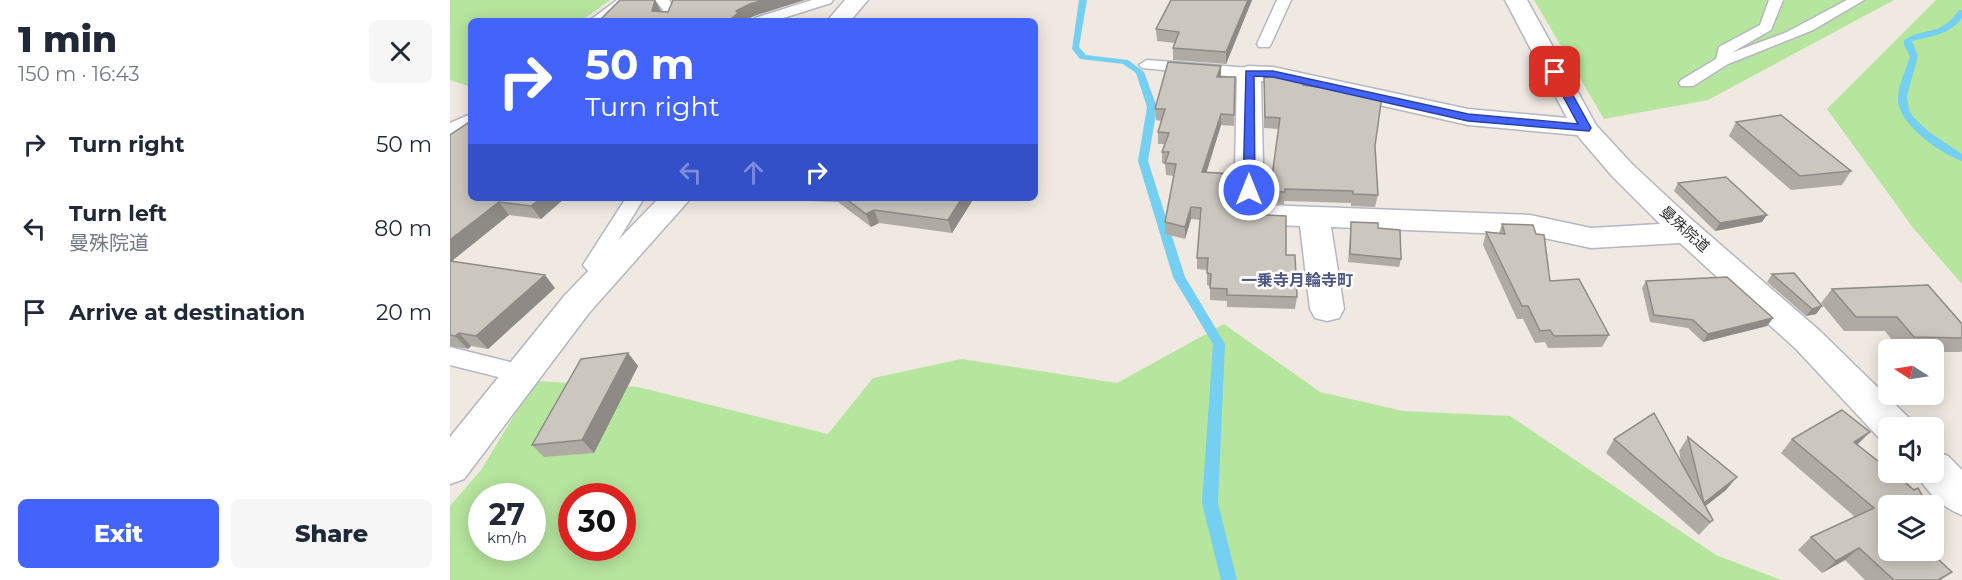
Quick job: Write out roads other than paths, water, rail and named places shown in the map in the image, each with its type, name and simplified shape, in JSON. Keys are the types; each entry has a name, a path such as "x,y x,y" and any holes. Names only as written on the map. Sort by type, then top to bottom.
{"street":[{"path":"841,18 857,0"},
{"name":"曼殊院道","path":"1516,0 1585,128 1622,170 1687,232 1808,340 1883,417"},
{"path":"1585,128 1468,117 1273,74 1249,73 1249,214 1530,225 1591,238 1687,232"},
{"path":"450,467 577,304 673,201"},
{"path":"1314,217 1327,309"},
{"path":"1944,478 1962,497"}],"lane":[{"path":"600,18 626,0"},
{"path":"662,0 670,10 668,18"},
{"path":"769,18 826,0"},
{"path":"1264,44 1284,0"},
{"path":"1723,61 1724,50 1766,27 1776,0"},
{"path":"1686,83 1723,61 1779,42 1825,21 1857,0"},
{"path":"1147,65 1249,73"},
{"path":"450,130 468,121"},
{"path":"608,271 593,265 633,201"},
{"path":"450,356 522,374"}],"waterway":[{"path":"1083,0 1075,47 1083,57 1125,62 1140,72 1152,107 1143,161 1179,277 1219,344 1210,503 1229,580"},
{"path":"1962,12 1951,26 1939,32 1908,40 1914,56 1902,101 1904,110 1917,126 1962,158"}],"district":[{"name":"一乗寺月輪寺町","path":"1297,280"}]}
